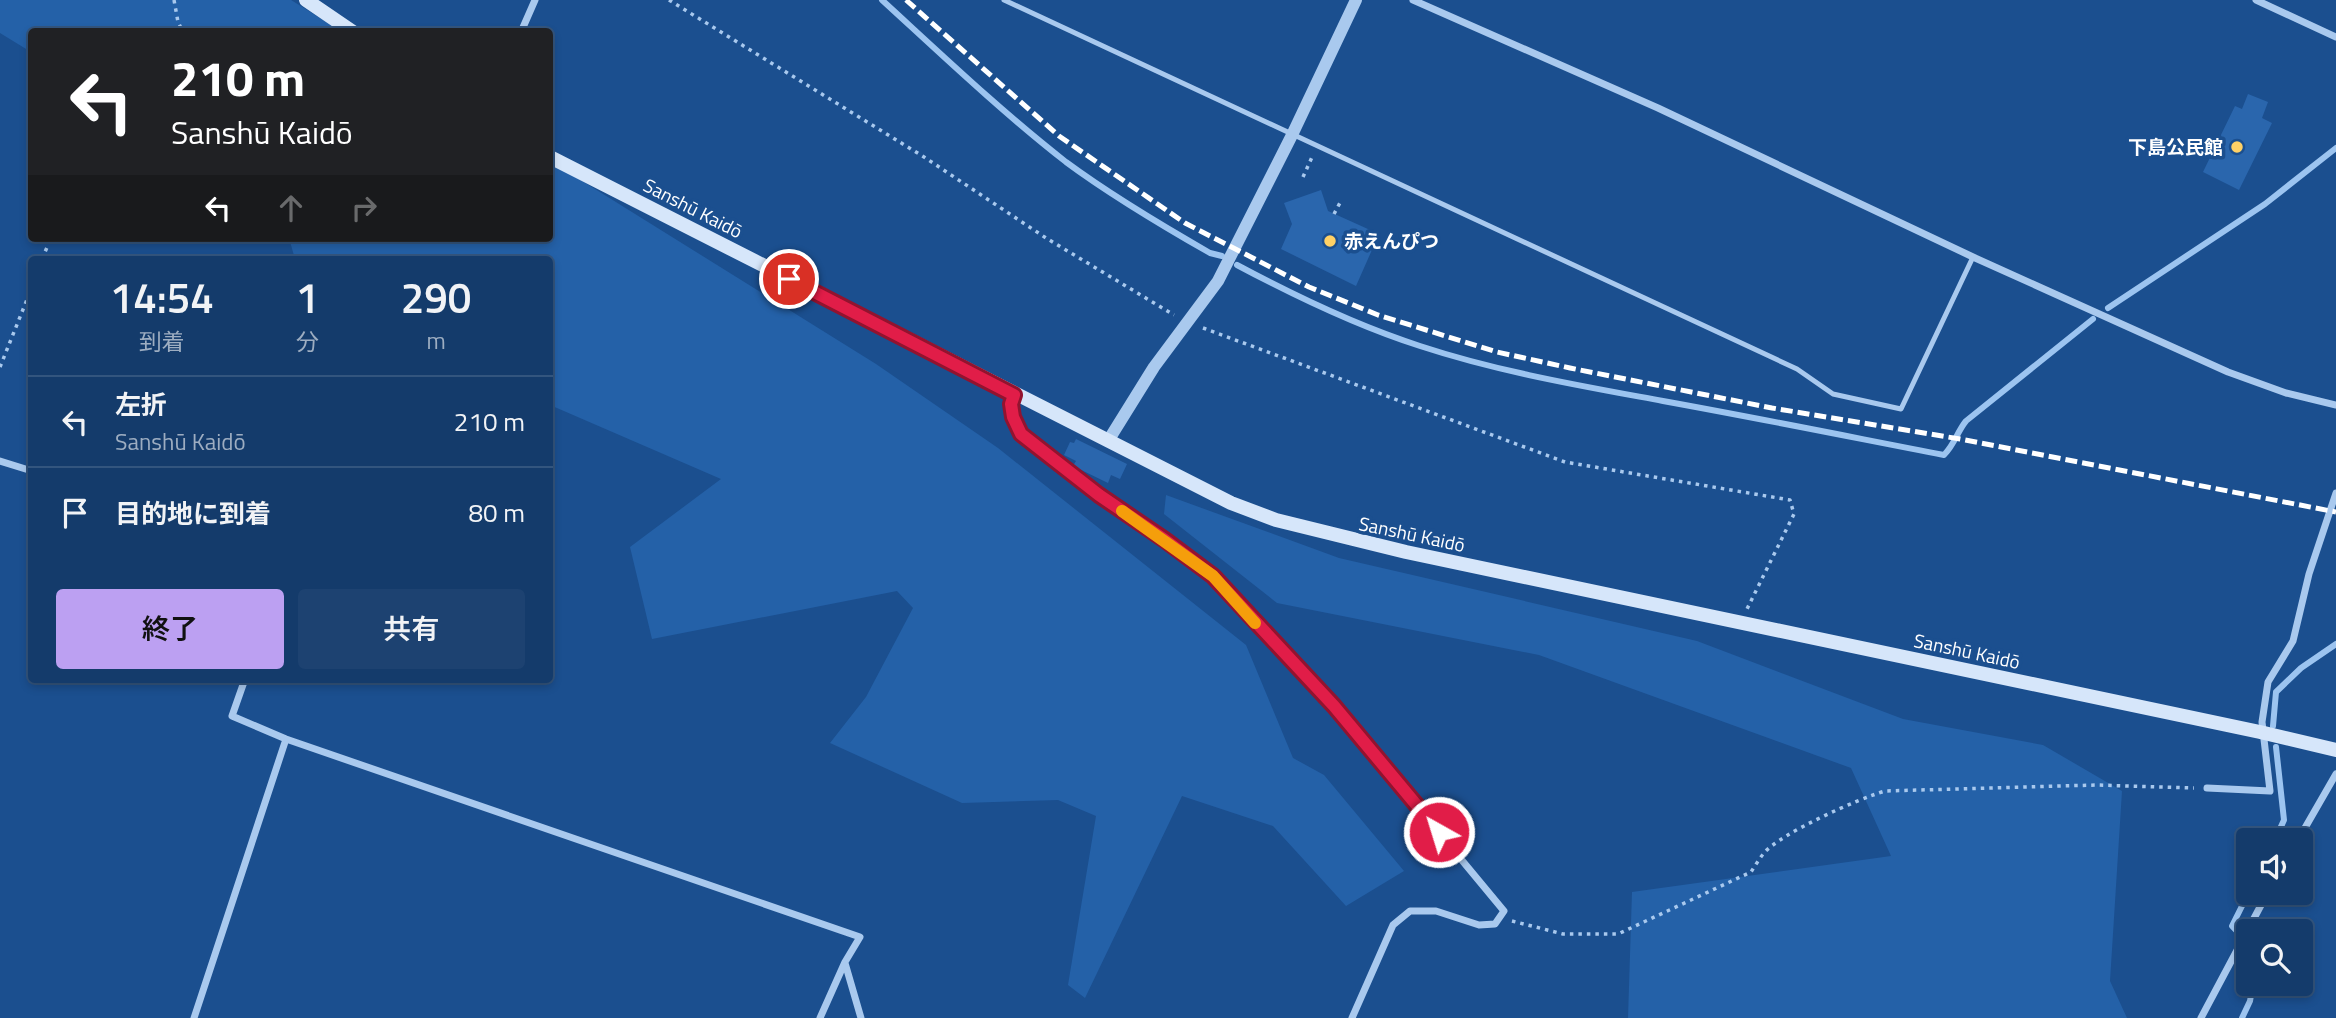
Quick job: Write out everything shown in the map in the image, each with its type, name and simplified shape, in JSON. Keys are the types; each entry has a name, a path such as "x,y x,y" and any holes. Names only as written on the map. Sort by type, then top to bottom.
{"main road":[{"path":"306,0 346,28"},
{"name":"Sanshū Kaidō","path":"553,159 1014,395 1231,503 1276,520 1406,552 2336,750"}],"street":[{"path":"523,28 535,0"},
{"path":"1108,441 1154,368 1218,281 1356,0"},
{"path":"1413,0 1658,108 1973,257 2228,372 2286,393 2336,405"},
{"path":"2256,0 2336,37"},
{"path":"1014,395 1011,404 1013,417 1021,434 1099,495 1213,576 1334,706 1504,911 1495,924 1479,925 1436,911 1410,911 1393,925 1352,1018"},
{"path":"0,461 28,470"},
{"path":"2207,788 2270,791 2262,722 2268,682 2293,641 2309,574 2336,493"},
{"path":"244,683 232,716 286,739 859,937 820,1018"},
{"path":"194,1018 286,739"},
{"path":"2305,828 2336,774"},
{"path":"2201,1018 2261,905"},
{"path":"845,962 861,1018"}],"lane":[{"path":"1004,0 1797,369 1833,394 1901,409 1973,257"}],"path":[{"path":"174,0 181,28"},
{"path":"669,0 923,157 1046,238 1186,322 1565,462 1790,500 1794,514 1740,623"},
{"path":"1303,177 1317,147"},
{"path":"1334,214 1342,199"},
{"path":"0,367 28,297"},
{"path":"1499,918 1563,934 1619,934 1751,872 1764,852 1782,839 1860,799 1885,791 2096,785 2207,788"}],"shaded area":[{"path":"0,0 291,0 336,28 28,28 28,50 0,33"},
{"path":"553,163 876,364 998,448 1246,645 1293,758 1324,775 1404,871 1346,906 1273,826 1182,796 1085,998 1068,985 1096,816 1058,800 962,803 830,743 866,697 913,608 897,591 652,639 630,547 721,479 553,406 553,256 294,256 290,242 553,242"},
{"path":"1166,495 1339,558 1697,641 1903,719 2043,745 2122,791 2110,981 2127,1018 1628,1018 1632,892 1891,856 1851,768 1539,655 1277,603 1164,514"}],"building":[{"name":"下島公民館","path":"2248,94 2268,102 2262,118 2272,123 2239,190 2203,172 2235,106 2242,109"},
{"name":"赤えんぴつ","path":"1321,190 1328,211 1379,234 1356,286 1281,249 1292,224 1284,203"},
{"path":"1076,439 1127,464 1120,479 1111,475 1108,483 1073,466 1076,461 1064,455 1070,442 1074,443"}],"waterway":[{"path":"882,0 995,103 1066,162 1155,221 1210,253 1222,256"},
{"path":"2108,308 2265,204 2336,148"},
{"path":"1237,265 1350,320 1420,346 1480,363 1571,384 1944,455 1966,421 2093,319"},
{"path":"2273,726 2276,692 2301,668 2336,644"},
{"path":"2276,747 2284,820 2280,828"},
{"path":"2236,930 2232,926 2242,905"},
{"path":"2242,1018 2251,996"}],"railway":[{"path":"906,0 1059,136 1185,223 1309,287 1378,315 1497,352 1570,368 1772,408 1960,439 2336,512"}],"slow traffic":[{"path":"1122,511 1213,576 1255,623"}],"place":[{"name":"下島公民館","path":"2237,147"},
{"name":"赤えんぴつ","path":"1330,241"}],"route":[{"path":"789,279 1014,395 1011,404 1013,417 1021,434 1099,495 1213,576 1252,621 1334,706 1439,832"}]}
